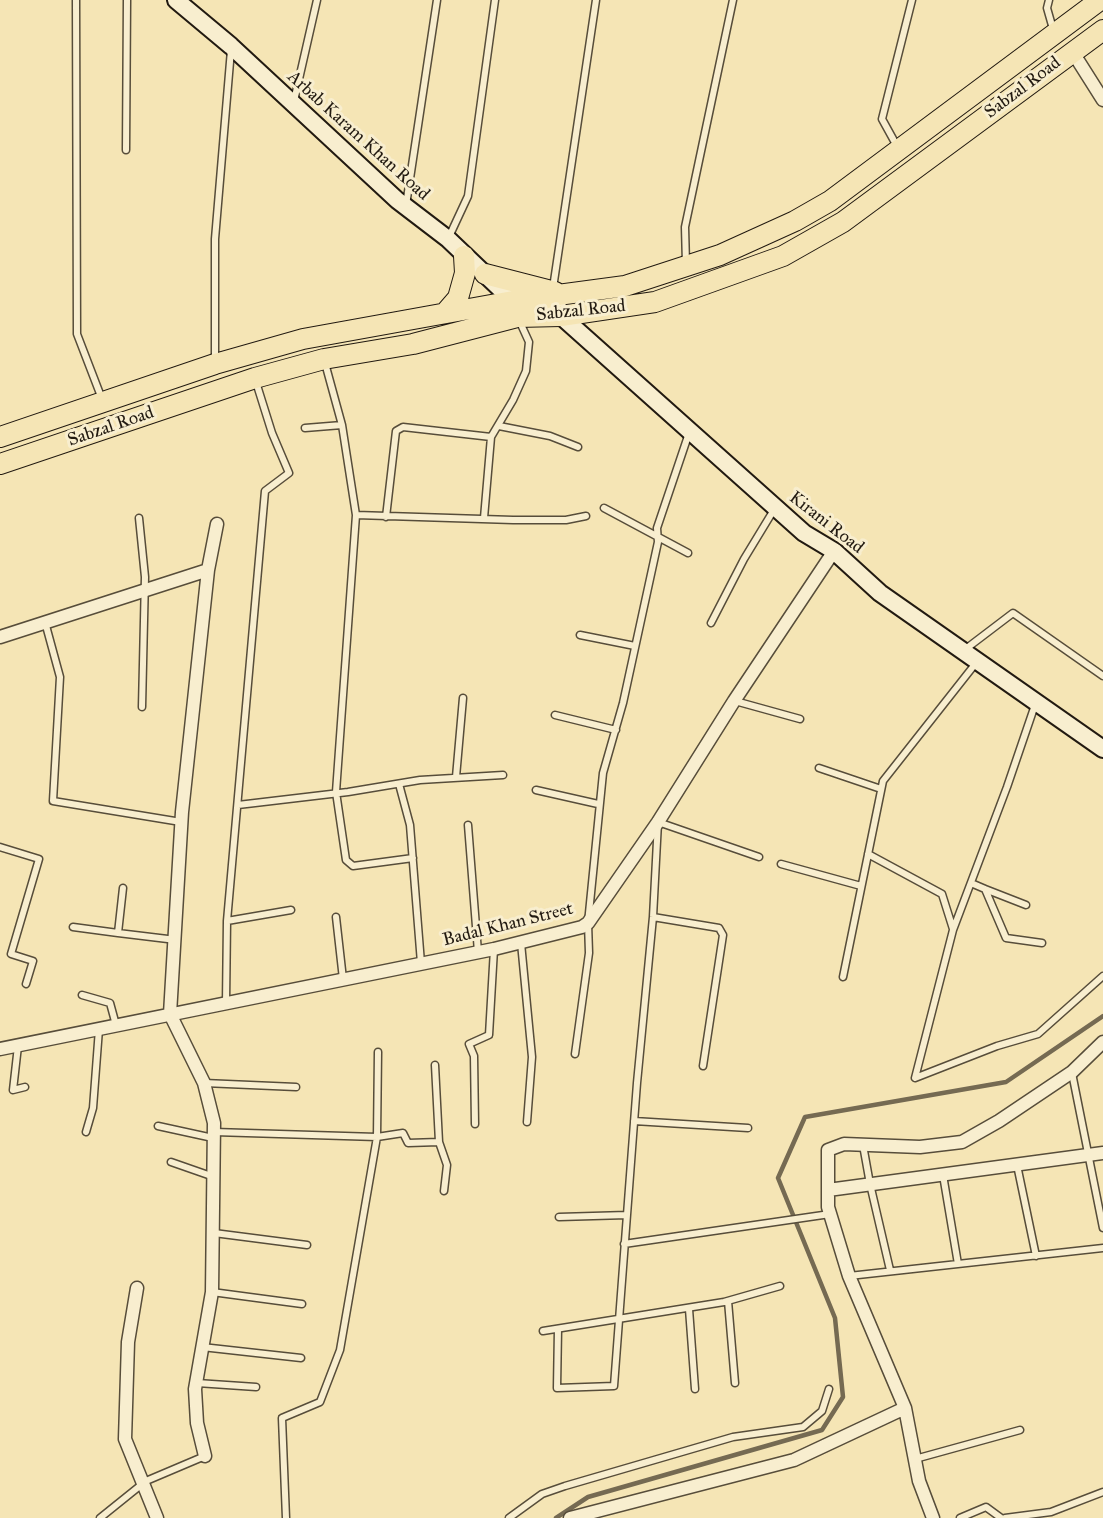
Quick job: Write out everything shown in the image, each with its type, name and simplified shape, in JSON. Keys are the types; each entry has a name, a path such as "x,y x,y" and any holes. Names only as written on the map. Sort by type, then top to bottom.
{"main road":[{"name":"Arbab Karam Khan Road","path":"176,0 231,46 406,208 448,239 485,274 515,309"},
{"name":"Sabzal Road","path":"0,464 255,378 324,359 413,344 557,294 625,286 686,267 795,221 830,201 1100,0"},
{"name":"Sabzal Road","path":"0,437 215,364 303,339 445,313 515,309 561,316 655,302 783,255 843,222 1103,30"},
{"path":"445,313 458,298 465,273 464,256"},
{"path":"485,274 557,294"},
{"name":"Kirani Road","path":"557,294 561,316 804,533 834,551 880,594 1103,749"}],"street":[{"path":"1072,51 1103,100"},
{"path":"205,1456 197,1423 196,1383 212,1292 214,1135 204,1083 170,1014 182,822 208,570 218,524"},
{"name":"Badal Khan Street","path":"0,1049 494,949 588,923 658,822 734,701 834,551"},
{"path":"0,637 208,570"},
{"path":"933,1518 919,1481 905,1408 824,1215 828,1190 828,1150 844,1144 920,1147 962,1142 999,1121 1072,1072 1103,1042"},
{"path":"828,1190 1103,1153"},
{"path":"137,1288 128,1342 125,1439 157,1518"},
{"path":"570,1518 794,1460 905,1408"}],"lane":[{"path":"76,0 77,334 103,403"},
{"path":"126,150 127,0"},
{"path":"293,105 317,0"},
{"path":"406,208 437,0"},
{"path":"448,239 468,196 495,0"},
{"path":"557,294 566,209 596,0"},
{"path":"686,267 686,227 733,0"},
{"path":"898,149 882,118 912,0"},
{"path":"1049,0 1047,8 1054,33"},
{"path":"215,364 215,239 231,46"},
{"path":"484,518 491,437 499,426 526,371 529,342 515,309"},
{"path":"324,359 342,425 356,515 336,792 348,864 412,858"},
{"path":"226,1003 227,921 251,626 265,491 287,476 289,470 272,433 255,378"},
{"path":"305,428 342,425"},
{"path":"499,426 550,436 578,447"},
{"path":"386,517 396,431 403,427 491,437"},
{"path":"575,1054 589,953 588,923 598,804 603,773 616,730 635,646 657,528 689,432"},
{"path":"711,622 744,559 775,507"},
{"path":"604,508 688,553"},
{"path":"356,515 566,520 586,516"},
{"path":"139,518 145,577 142,707"},
{"path":"963,651 1013,613 1103,676"},
{"path":"45,622 60,677 53,801 182,822"},
{"path":"580,635 635,646"},
{"path":"843,976 883,781 978,661"},
{"path":"456,777 463,698"},
{"path":"734,701 801,719"},
{"path":"1036,702 953,930 915,1078 997,1046 1038,1034 1103,976"},
{"path":"555,716 616,730"},
{"path":"819,768 881,789"},
{"path":"238,805 456,777 503,776"},
{"path":"399,784 410,825 422,963"},
{"path":"536,790 598,804"},
{"path":"558,1329 557,1388 614,1386 634,1121 653,917 658,822 759,857"},
{"path":"468,825 478,952"},
{"path":"0,847 39,859 11,954 33,961 26,984"},
{"path":"868,854 942,894 953,930"},
{"path":"781,864 861,886"},
{"path":"971,883 1026,905"},
{"path":"118,933 123,888"},
{"path":"985,889 1006,938 1042,943"},
{"path":"227,921 291,910"},
{"path":"336,917 343,979"},
{"path":"653,917 719,928 722,931 703,1066"},
{"path":"73,927 176,940"},
{"path":"521,943 532,1057 527,1122"},
{"path":"475,1124 474,1056 469,1044 489,1035 494,949"},
{"path":"82,995 110,1002 116,1025"},
{"path":"87,1132 93,1107 99,1029"},
{"path":"18,1045 13,1090 25,1088"},
{"path":"286,1518 282,1418 320,1402 340,1350 377,1137 378,1052"},
{"path":"435,1065 439,1142 447,1165 444,1191"},
{"path":"1072,1072 1103,1228"},
{"path":"204,1083 296,1087"},
{"path":"634,1121 747,1128"},
{"path":"158,1126 214,1135 377,1137 403,1133 408,1143 439,1142"},
{"path":"863,1145 890,1270"},
{"path":"171,1162 214,1177"},
{"path":"1017,1166 1035,1256"},
{"path":"943,1175 958,1263"},
{"path":"559,1217 627,1215"},
{"path":"624,1244 824,1215"},
{"path":"214,1233 307,1245"},
{"path":"849,1276 1103,1248"},
{"path":"543,1331 689,1309 728,1301 780,1286"},
{"path":"212,1292 302,1304"},
{"path":"728,1301 735,1383"},
{"path":"689,1309 695,1389"},
{"path":"202,1347 301,1358"},
{"path":"196,1383 256,1387"},
{"path":"509,1518 542,1494 565,1486 733,1437 803,1427 822,1412 829,1389"},
{"path":"915,1459 1020,1430"},
{"path":"100,1518 143,1484 205,1456"},
{"path":"960,1518 986,1507 1003,1518 1051,1512 1103,1492"}],"waterway":[{"path":"556,1518 588,1497 822,1430 843,1397 835,1318 778,1178 805,1117 1006,1082 1103,1016"}]}
